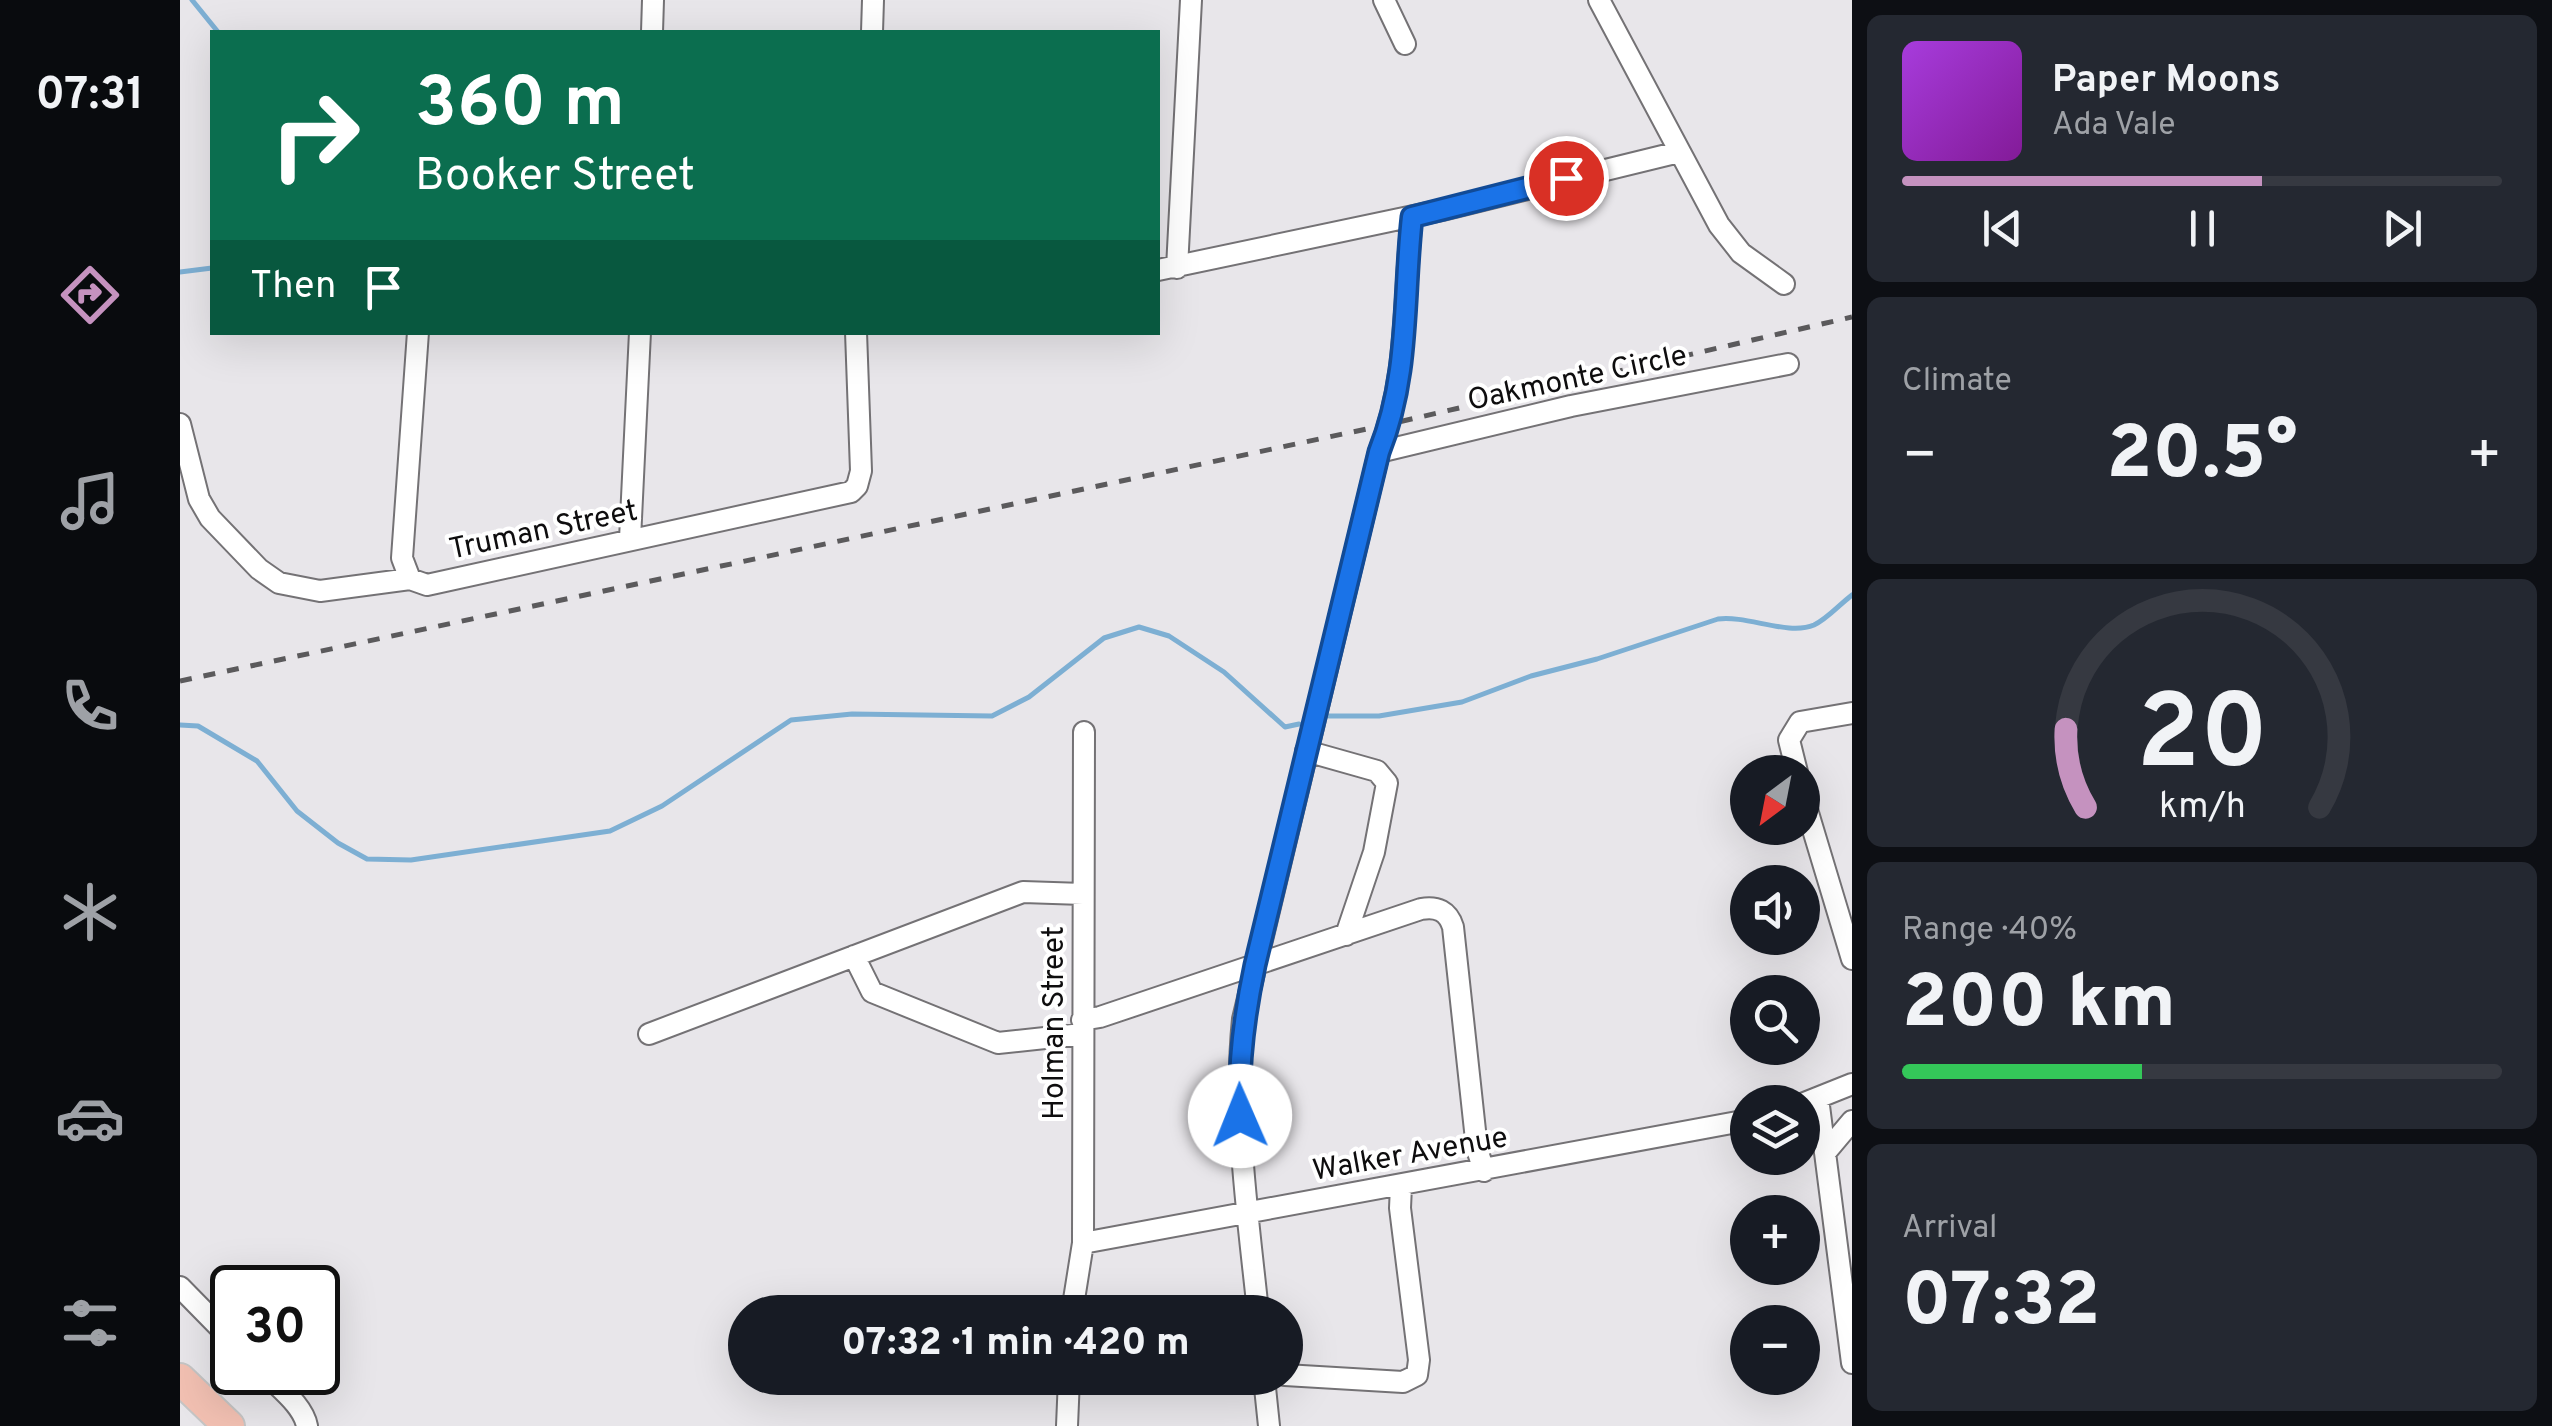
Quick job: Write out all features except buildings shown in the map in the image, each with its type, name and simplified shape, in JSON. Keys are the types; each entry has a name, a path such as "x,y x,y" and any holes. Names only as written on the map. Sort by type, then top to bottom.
{"highway":[{"path":"180,1379 229,1426"}],"street":[{"path":"652,30 653,0"},
{"path":"872,30 873,0"},
{"path":"1191,0 1168,269 1412,217 1679,152"},
{"path":"1384,0 1405,44"},
{"path":"1600,0 1731,242 1754,265 1784,284"},
{"path":"1256,1295 1238,1070 1243,1019 1379,452 1390,424 1402,356 1412,217"},
{"path":"410,579 402,558 418,335"},
{"path":"630,539 640,335"},
{"name":"Truman Street","path":"180,424 199,499 210,518 279,583 320,591 410,579 426,585 850,492 860,471 856,335"},
{"name":"Oakmonte Circle","path":"1379,452 1571,406 1788,364"},
{"path":"1793,755 1789,740 1800,722 1852,713"},
{"name":"Holman Street","path":"1075,1295 1083,1243 1084,732"},
{"path":"1306,751 1377,771 1387,783 1374,852 1346,935"},
{"path":"1818,845 1852,959"},
{"path":"649,1034 1023,892 1083,894"},
{"path":"854,956 872,992 998,1043 1082,1027 1100,1017 1430,907 1440,910 1451,921 1477,1148 1484,1171"},
{"path":"1820,1096 1852,1084"},
{"path":"1826,1153 1852,1122"},
{"name":"Walker Avenue","path":"1083,1243 1730,1123"},
{"path":"1820,1133 1826,1153 1852,1364"},
{"path":"1303,1375 1402,1382 1416,1375 1419,1360 1400,1208 1401,1186"},
{"path":"180,1287 210,1318"},
{"path":"286,1395 306,1418 307,1426"},
{"path":"1067,1426 1069,1395"},
{"path":"1266,1395 1269,1426"}],"waterway":[{"path":"192,0 216,30"},
{"path":"180,272 210,268"},
{"path":"1329,716 1379,716 1462,702 1531,676 1718,619 1804,628 1819,622 1852,595"},
{"path":"180,725 198,726 257,761 297,811 338,843 367,859 411,860 610,831 662,806 791,720 852,714 992,716 1029,697 1104,638 1139,627 1169,636 1224,672 1285,727 1299,724"}],"railway":[{"path":"180,681 1390,424 1852,317"}],"route":[{"path":"1240,1116 1238,1070 1243,1019 1379,452 1390,424 1408,318 1412,217 1566,178"}]}
